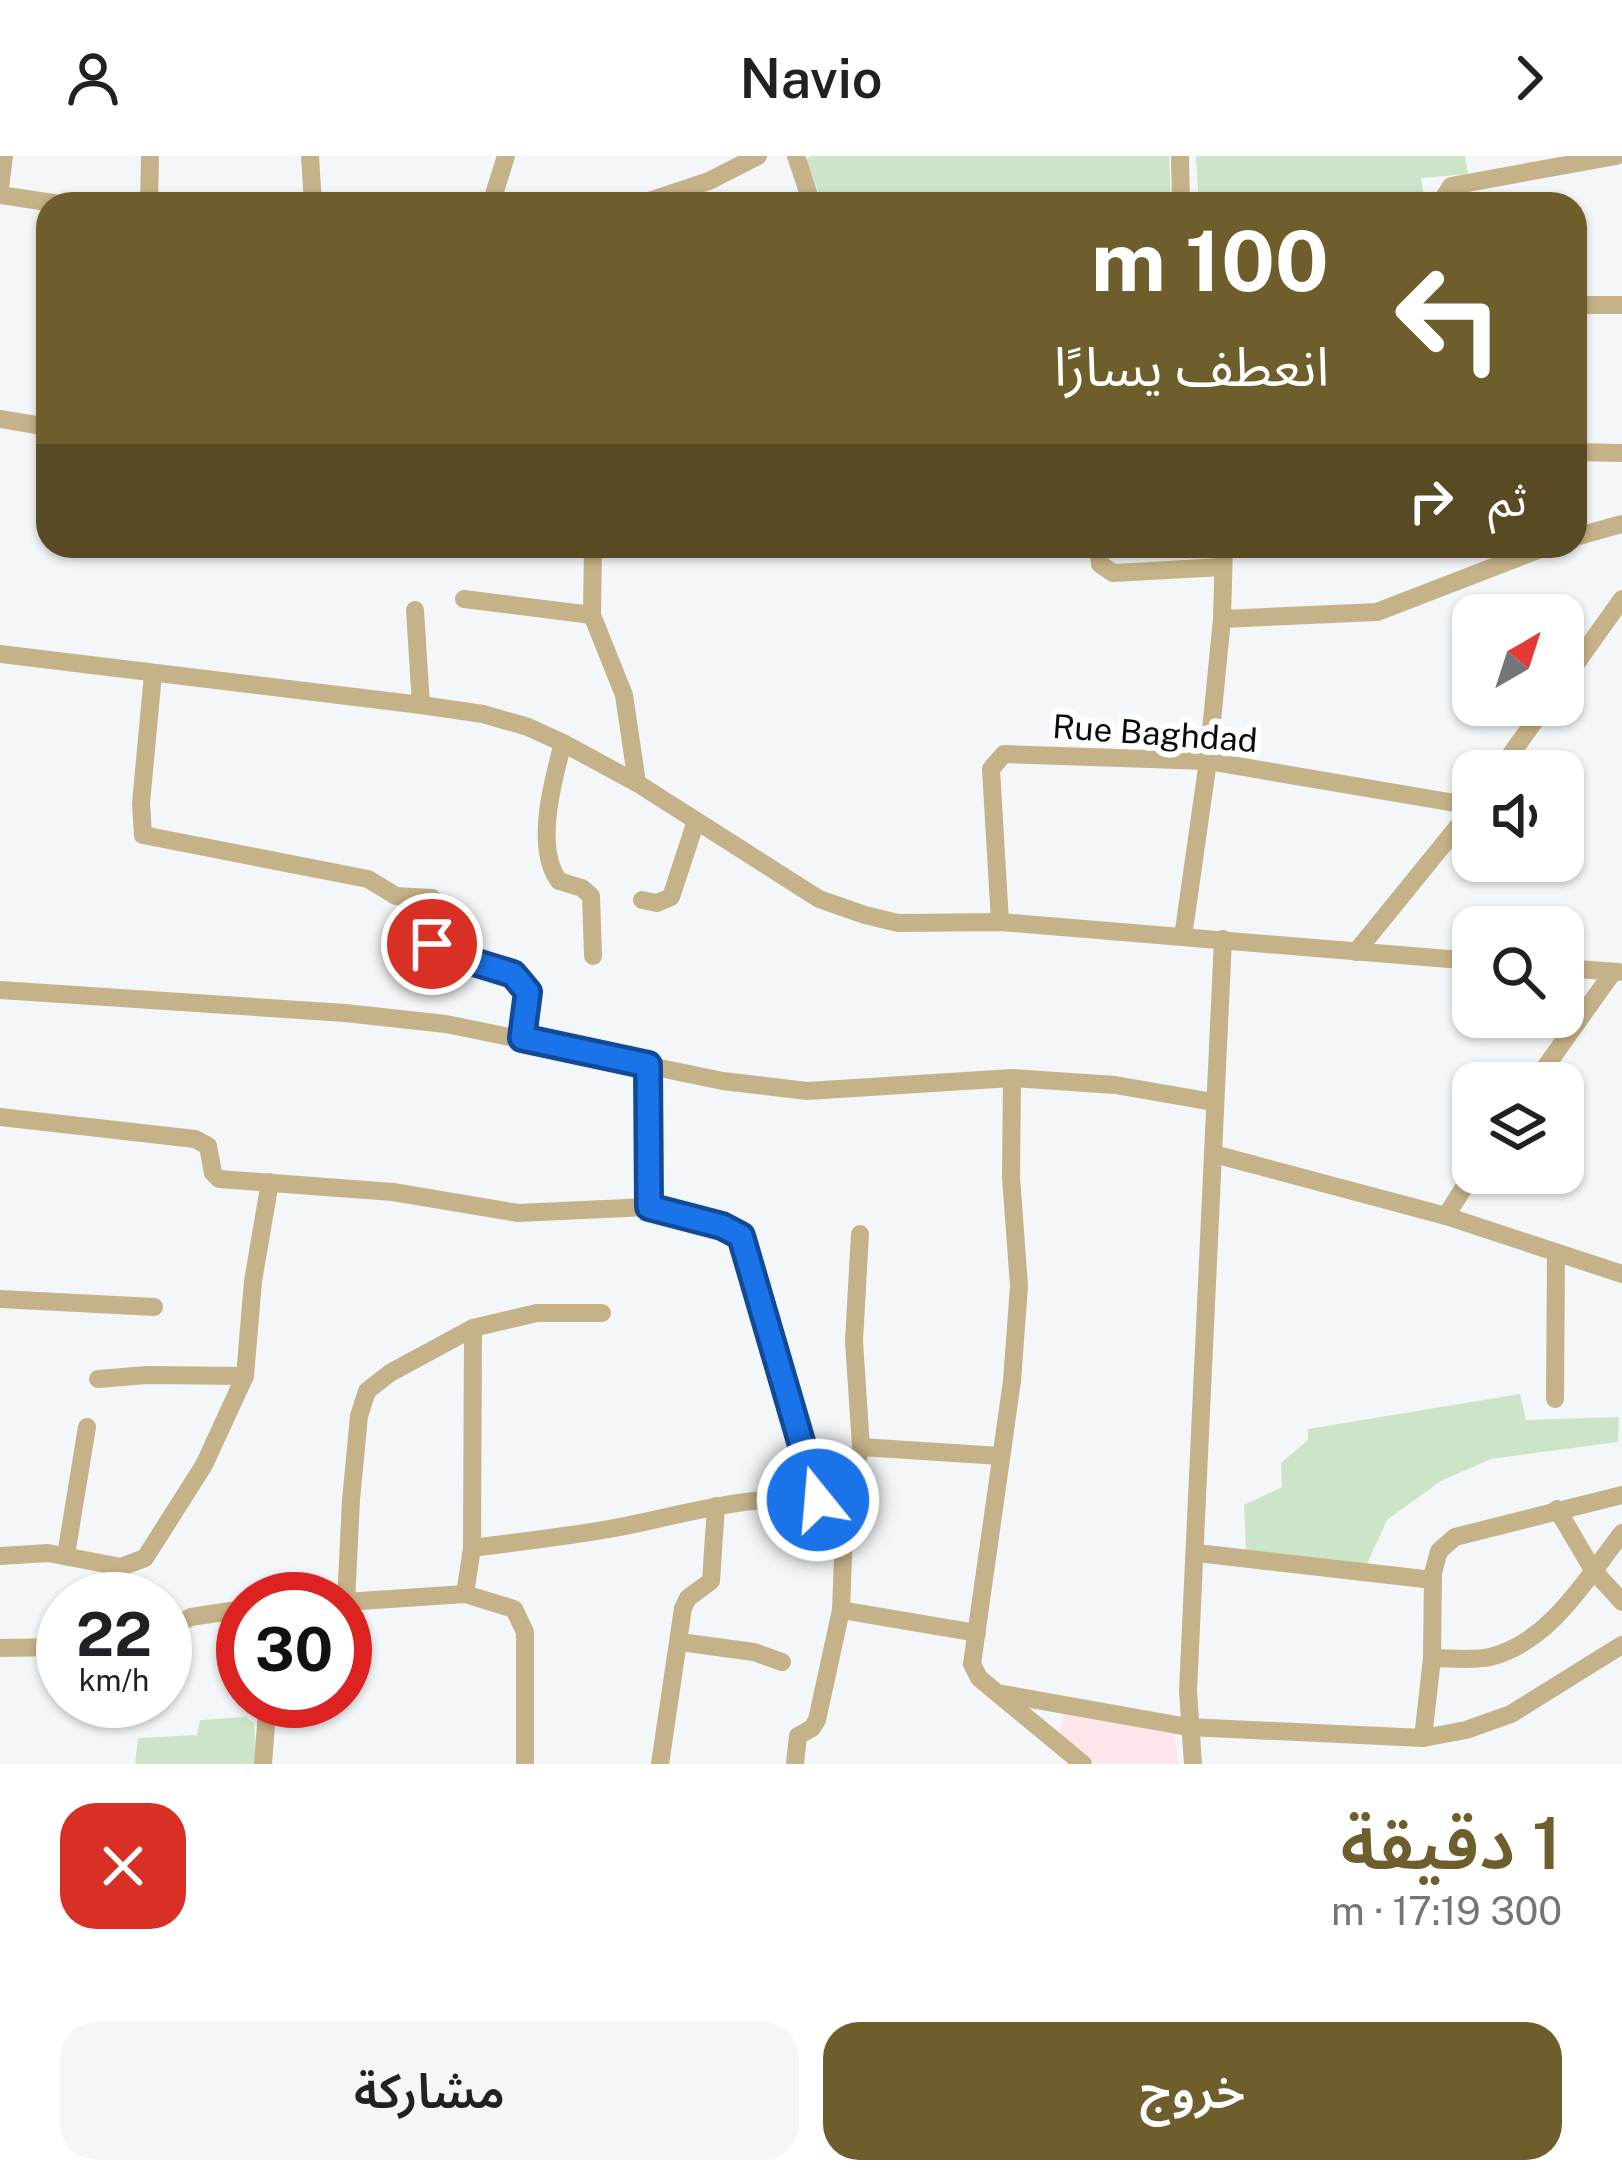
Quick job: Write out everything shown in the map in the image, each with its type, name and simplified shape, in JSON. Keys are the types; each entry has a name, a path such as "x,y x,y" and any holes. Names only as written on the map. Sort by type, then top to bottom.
{"street":[{"path":"4,156 0,191 36,199"},
{"path":"149,192 150,156"},
{"path":"310,156 313,192"},
{"path":"495,192 506,156"},
{"path":"676,192 758,156"},
{"path":"796,156 808,192"},
{"path":"1180,156 1181,192"},
{"path":"1447,192 1451,186 1616,156"},
{"path":"1587,305 1622,305"},
{"path":"0,419 36,425"},
{"path":"1587,452 1622,453"},
{"path":"1587,534 1622,524"},
{"path":"593,558 592,615 624,695 637,783"},
{"path":"1099,558 1113,573 1222,567"},
{"path":"1184,937 1208,761 1222,620 1223,558"},
{"path":"1222,620 1377,611 1516,558"},
{"path":"464,599 592,615"},
{"path":"1584,652 1622,599"},
{"path":"416,610 421,705"},
{"path":"0,654 421,705 483,714 528,727 637,783 819,899 865,915 938,925 1000,922 1452,959"},
{"path":"153,674 141,802 143,835 368,879 401,897 432,898 436,904 431,939 435,948 513,974 525,986 522,1038"},
{"path":"563,743 548,805 550,866 559,881 591,896 593,956"},
{"name":"Rue Baghdad","path":"1000,922 991,769 1004,754 1208,761 1452,803"},
{"path":"641,900 657,903 671,897 696,821"},
{"path":"1356,952 1452,833"},
{"path":"1193,1764 1188,1727 1223,939"},
{"path":"1584,970 1618,972"},
{"path":"1550,1062 1618,972"},
{"path":"0,990 446,1024 723,1081 807,1091 1012,1078 1115,1085 1213,1102"},
{"path":"648,1065 649,1207"},
{"path":"1012,1078 1011,1177 1019,1286 1012,1381 974,1670 1083,1764"},
{"path":"0,1117 195,1139 208,1146 217,1178 393,1192 518,1214 649,1207 722,1226 741,1236 818,1500"},
{"path":"1214,1154 1446,1216 1622,1274"},
{"path":"0,1556 66,1555 121,1567 145,1558 204,1465 245,1376 253,1281 270,1182"},
{"path":"1446,1216 1460,1194"},
{"path":"795,1764 798,1736 817,1720 841,1610 845,1504 861,1447 854,1341 860,1234"},
{"path":"1555,1399 1556,1253"},
{"path":"0,1300 154,1306"},
{"path":"347,1572 363,1399 390,1372 473,1328 537,1313 602,1313"},
{"path":"465,1594 472,1548 473,1328"},
{"path":"98,1379 245,1376"},
{"path":"66,1555 87,1427"},
{"path":"861,1447 1000,1456"},
{"path":"1423,1738 1435,1560 1450,1540 1622,1495"},
{"path":"472,1548 608,1529 716,1506 818,1500 845,1504"},
{"path":"660,1764 685,1601 707,1586 713,1572 716,1506"},
{"path":"1557,1509 1593,1570 1622,1602"},
{"path":"1432,1658 1484,1658 1512,1648 1555,1616 1622,1533"},
{"path":"1196,1553 1433,1580"},
{"path":"372,1600 465,1594 506,1604 521,1617 525,1764"},
{"path":"841,1610 976,1633"},
{"path":"680,1642 754,1652 782,1662"},
{"path":"998,1693 1188,1727 1423,1738 1511,1714 1622,1645"},
{"path":"0,1648 36,1647"},
{"path":"263,1764 266,1728"}],"shaded area":[{"path":"1064,1713 1174,1734 1179,1764 1098,1764 1060,1734"}],"green space":[{"path":"1169,156 1170,192 818,192 806,159"},
{"path":"1196,156 1465,156 1468,174 1421,178 1423,192 1198,192"},
{"path":"1520,1394 1526,1420 1619,1417 1618,1442 1491,1459 1441,1481 1387,1520 1367,1564 1246,1550 1244,1505 1282,1487 1281,1463 1308,1440 1308,1429"},
{"path":"216,1719 216,1728 254,1728 257,1764 135,1764 138,1738 197,1735 200,1720"}],"route":[{"path":"432,944 441,952 519,977 528,992 522,1038 648,1065 649,1207 722,1226 741,1236 818,1500"}]}
